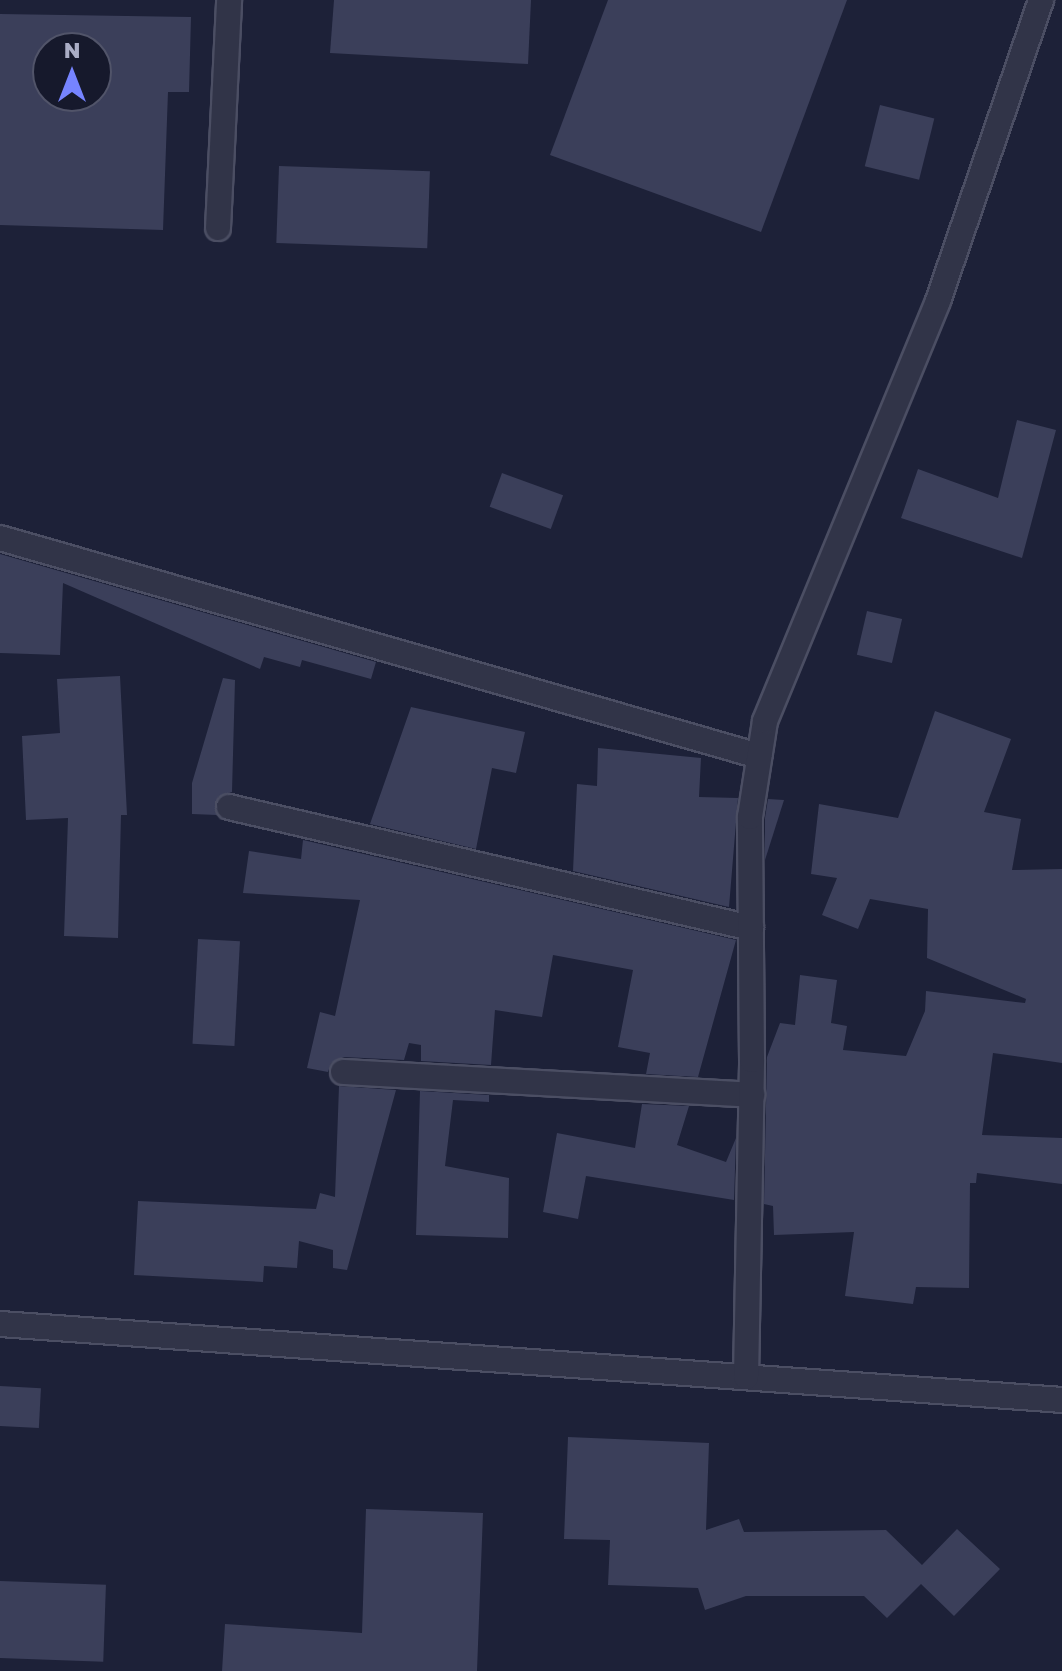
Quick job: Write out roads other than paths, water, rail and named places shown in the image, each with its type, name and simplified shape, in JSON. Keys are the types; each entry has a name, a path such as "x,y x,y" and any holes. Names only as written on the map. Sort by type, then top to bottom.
{"street":[{"path":"218,228 229,0"},
{"path":"746,1377 752,1095 750,817 765,721 938,301 1041,0"},
{"path":"0,538 759,756"},
{"path":"229,807 751,928"},
{"path":"343,1072 752,1095"},
{"path":"0,1324 1062,1400"}]}
